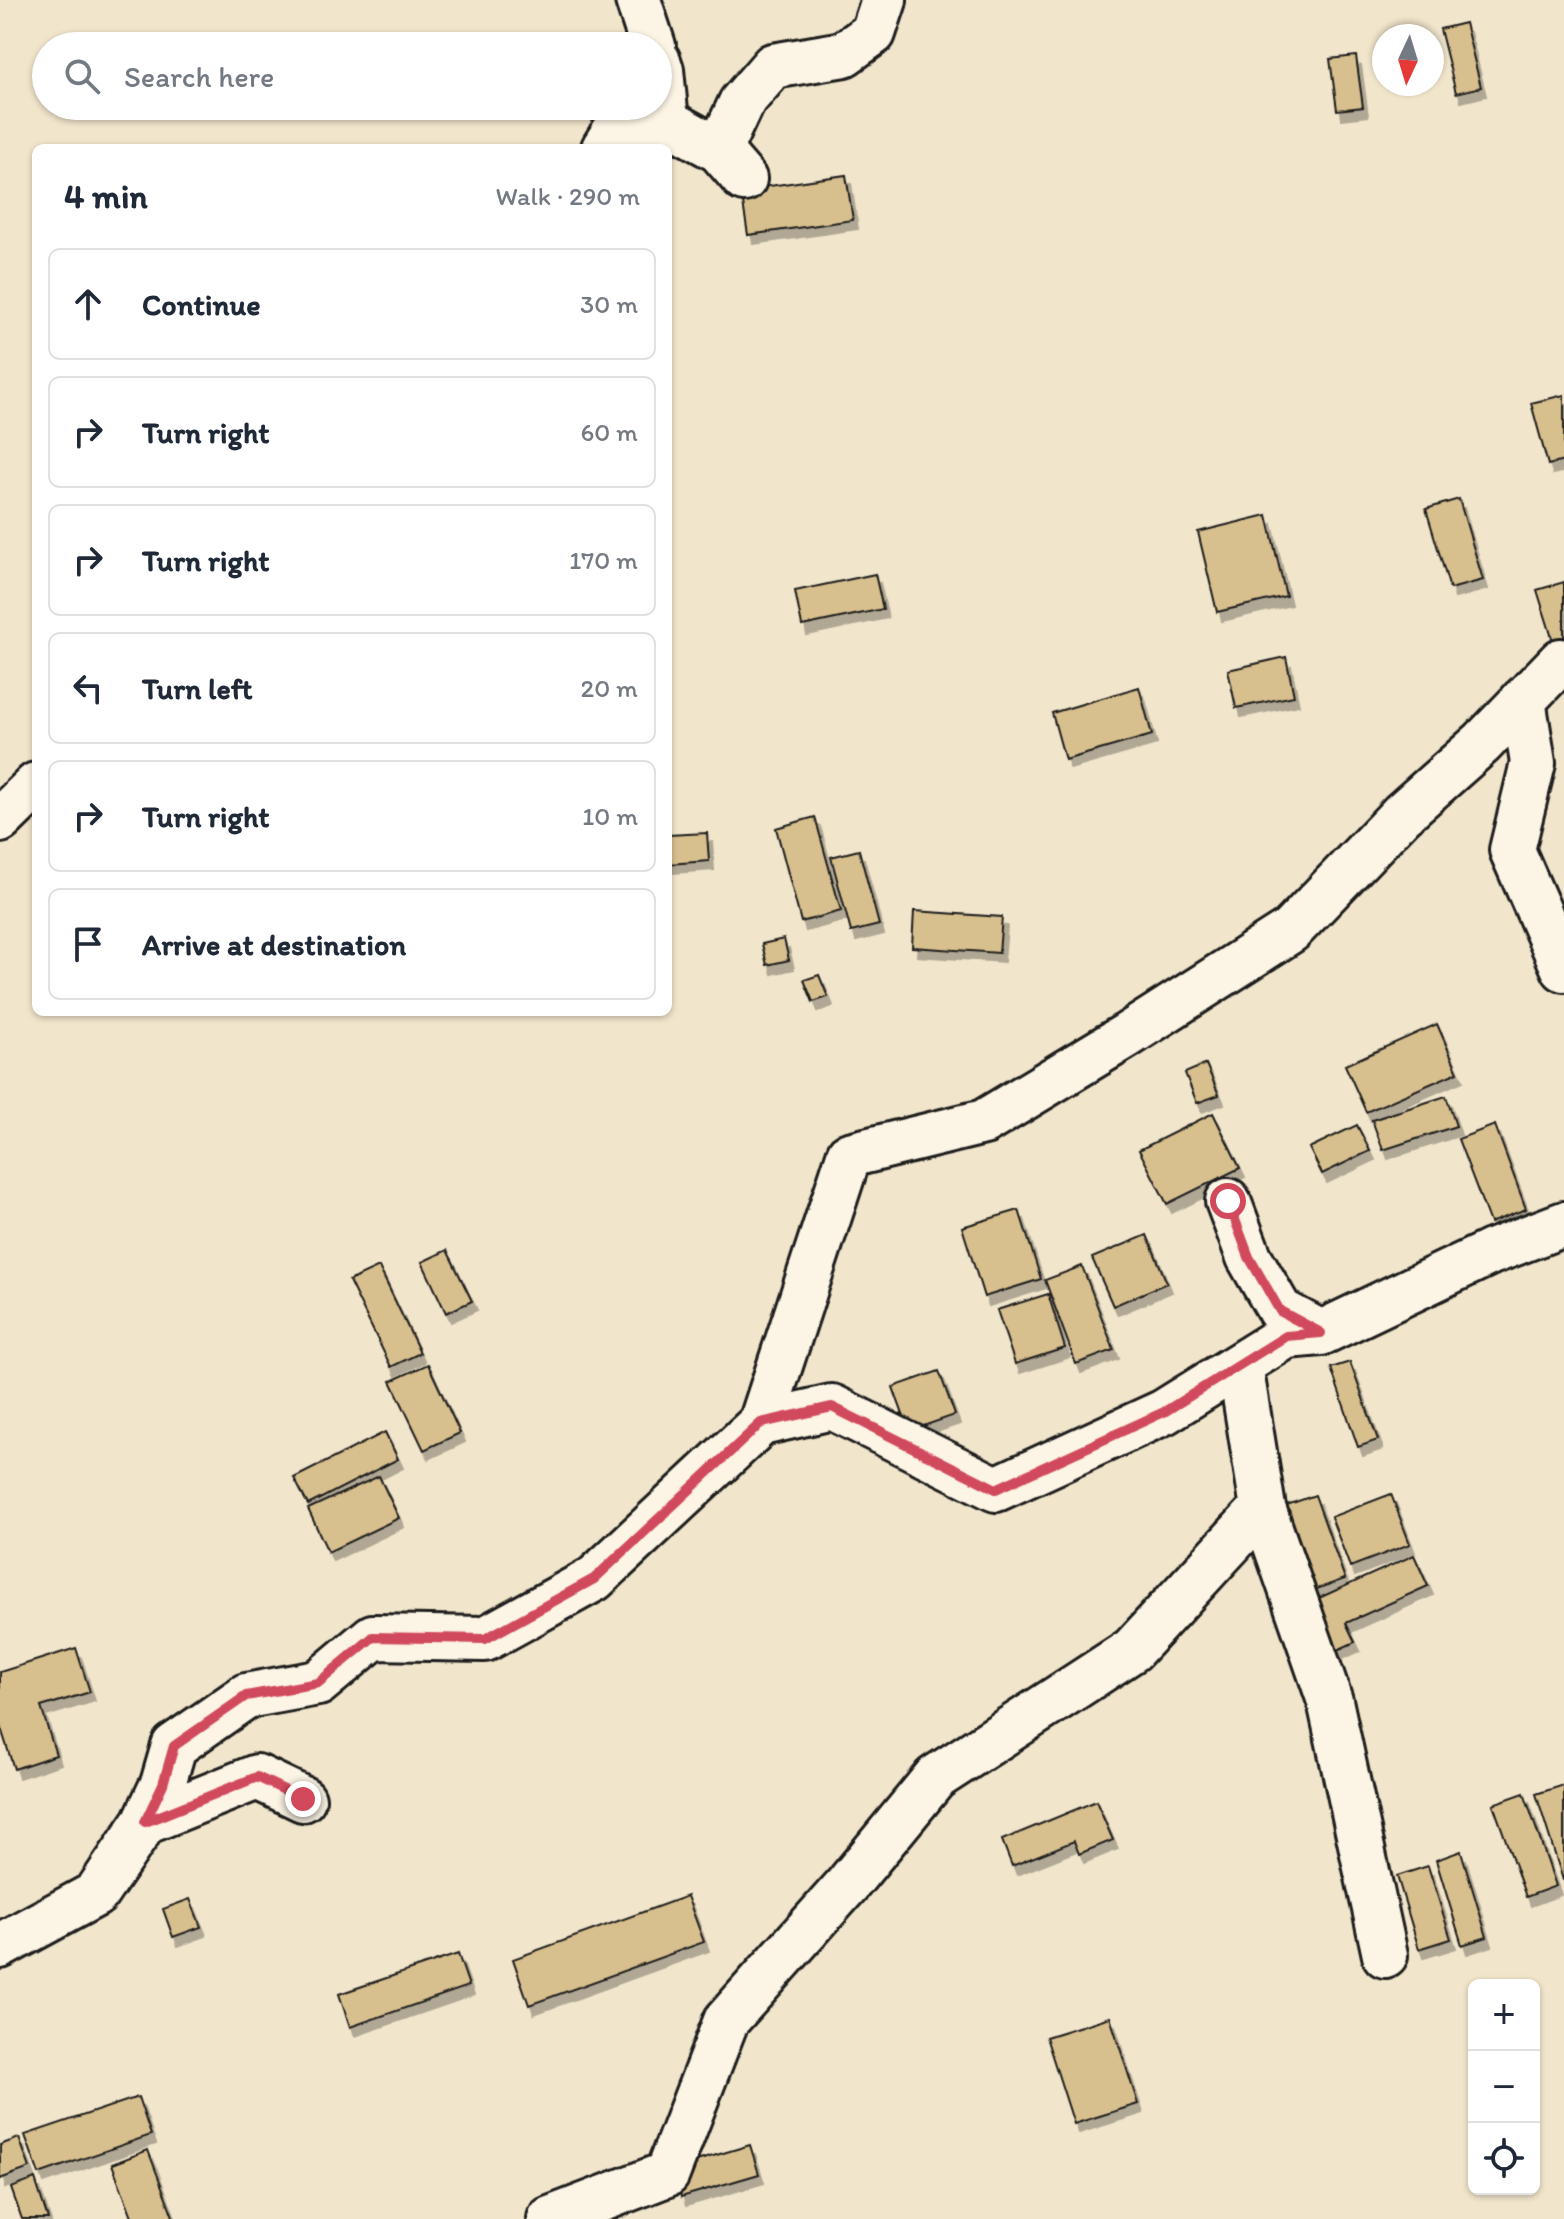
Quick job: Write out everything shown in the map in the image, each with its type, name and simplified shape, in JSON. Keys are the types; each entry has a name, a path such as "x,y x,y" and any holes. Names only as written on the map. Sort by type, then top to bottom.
{"street":[{"path":"638,0 648,32"},
{"path":"607,144 616,129 666,121 732,165 741,103 773,66 844,54 873,33 884,0"},
{"path":"0,1946 96,1894 145,1822 163,1784 174,1746 246,1696 318,1683 373,1637 485,1639 594,1579 761,1423 849,1155 984,1122 1290,931 1402,814 1482,743 1561,661"},
{"path":"1523,700 1533,763 1512,850 1564,969"},
{"path":"0,820 32,789"},
{"path":"1228,1201 1249,1257 1280,1311 1321,1333"},
{"path":"761,1423 832,1407 996,1489 1164,1412 1286,1336 1321,1333 1491,1252 1564,1224"},
{"path":"1240,1365 1263,1508 1330,1701 1385,1955"},
{"path":"550,2219 667,2174 726,2021 847,1885 935,1778 1132,1650 1263,1508"},
{"path":"145,1822 257,1777 303,1799"}],"building":[{"path":"1465,23 1481,87 1456,93 1444,45 1444,28"},
{"path":"1356,56 1363,107 1337,110 1330,59"},
{"path":"846,175 853,220 748,235 741,190"},
{"path":"1564,395 1564,461 1548,465 1531,403"},
{"path":"1459,499 1483,580 1450,589 1426,509"},
{"path":"1267,515 1286,596 1217,612 1198,532"},
{"path":"875,574 883,609 802,626 795,591"},
{"path":"1564,582 1564,637 1553,641 1537,590"},
{"path":"1286,657 1294,696 1236,708 1228,670"},
{"path":"1139,687 1152,735 1065,760 1052,713"},
{"path":"815,817 841,911 801,922 776,828"},
{"path":"707,833 709,861 672,864 672,835"},
{"path":"859,850 879,925 851,932 831,857"},
{"path":"914,911 1002,917 999,953 912,947"},
{"path":"784,939 789,960 767,965 762,944"},
{"path":"819,975 828,997 813,1002 804,980"},
{"path":"1437,1024 1458,1072 1366,1112 1345,1065"},
{"path":"1206,1064 1219,1095 1197,1103 1185,1073"},
{"path":"1446,1096 1456,1126 1383,1150 1372,1120"},
{"path":"1213,1113 1240,1168 1167,1204 1139,1150"},
{"path":"1357,1125 1370,1151 1322,1174 1309,1148"},
{"path":"1495,1125 1526,1209 1490,1223 1458,1139"},
{"path":"1019,1210 1041,1279 984,1297 962,1227"},
{"path":"1147,1235 1167,1283 1113,1306 1092,1258"},
{"path":"447,1250 472,1301 446,1313 422,1262"},
{"path":"1082,1266 1114,1350 1076,1364 1045,1280"},
{"path":"379,1267 420,1353 391,1367 349,1281"},
{"path":"1048,1294 1065,1348 1015,1364 997,1310"},
{"path":"1350,1362 1378,1440 1358,1447 1331,1368"},
{"path":"428,1364 460,1433 424,1450 391,1381"},
{"path":"939,1371 955,1415 909,1431 893,1387"},
{"path":"385,1432 398,1459 308,1505 294,1478"},
{"path":"379,1476 399,1518 328,1552 308,1509"},
{"path":"1391,1494 1410,1544 1350,1567 1331,1517"},
{"path":"1315,1495 1345,1579 1300,1595 1270,1511"},
{"path":"1414,1555 1428,1586 1346,1623 1355,1642 1322,1657 1299,1607"},
{"path":"76,1648 90,1692 41,1707 56,1755 14,1769 0,1725 0,1672"},
{"path":"1564,1785 1564,1880 1563,1880 1536,1794"},
{"path":"1524,1793 1556,1886 1526,1897 1493,1804"},
{"path":"1096,1801 1113,1840 1079,1854 1074,1841 1012,1866 1002,1840"},
{"path":"1461,1851 1487,1937 1462,1945 1436,1860"},
{"path":"1428,1866 1451,1939 1419,1949 1397,1876"},
{"path":"687,1896 704,1942 529,2005 513,1959"},
{"path":"190,1899 201,1927 173,1937 163,1909"},
{"path":"458,1954 469,1986 350,2027 339,1994"},
{"path":"1110,2017 1138,2104 1074,2124 1046,2037"},
{"path":"138,2097 151,2135 39,2174 25,2135"},
{"path":"19,2138 30,2168 0,2179 0,2145"},
{"path":"750,2145 759,2174 681,2197 673,2168"},
{"path":"148,2150 174,2219 133,2219 112,2164"},
{"path":"35,2179 48,2219 22,2219 11,2188"}],"route":[{"path":"303,1799 257,1777 145,1822 163,1784 174,1746 246,1696 318,1683 373,1637 485,1639 594,1579 761,1423 832,1407 996,1489 1164,1412 1286,1336 1321,1333 1280,1311 1249,1257 1228,1201"}]}
